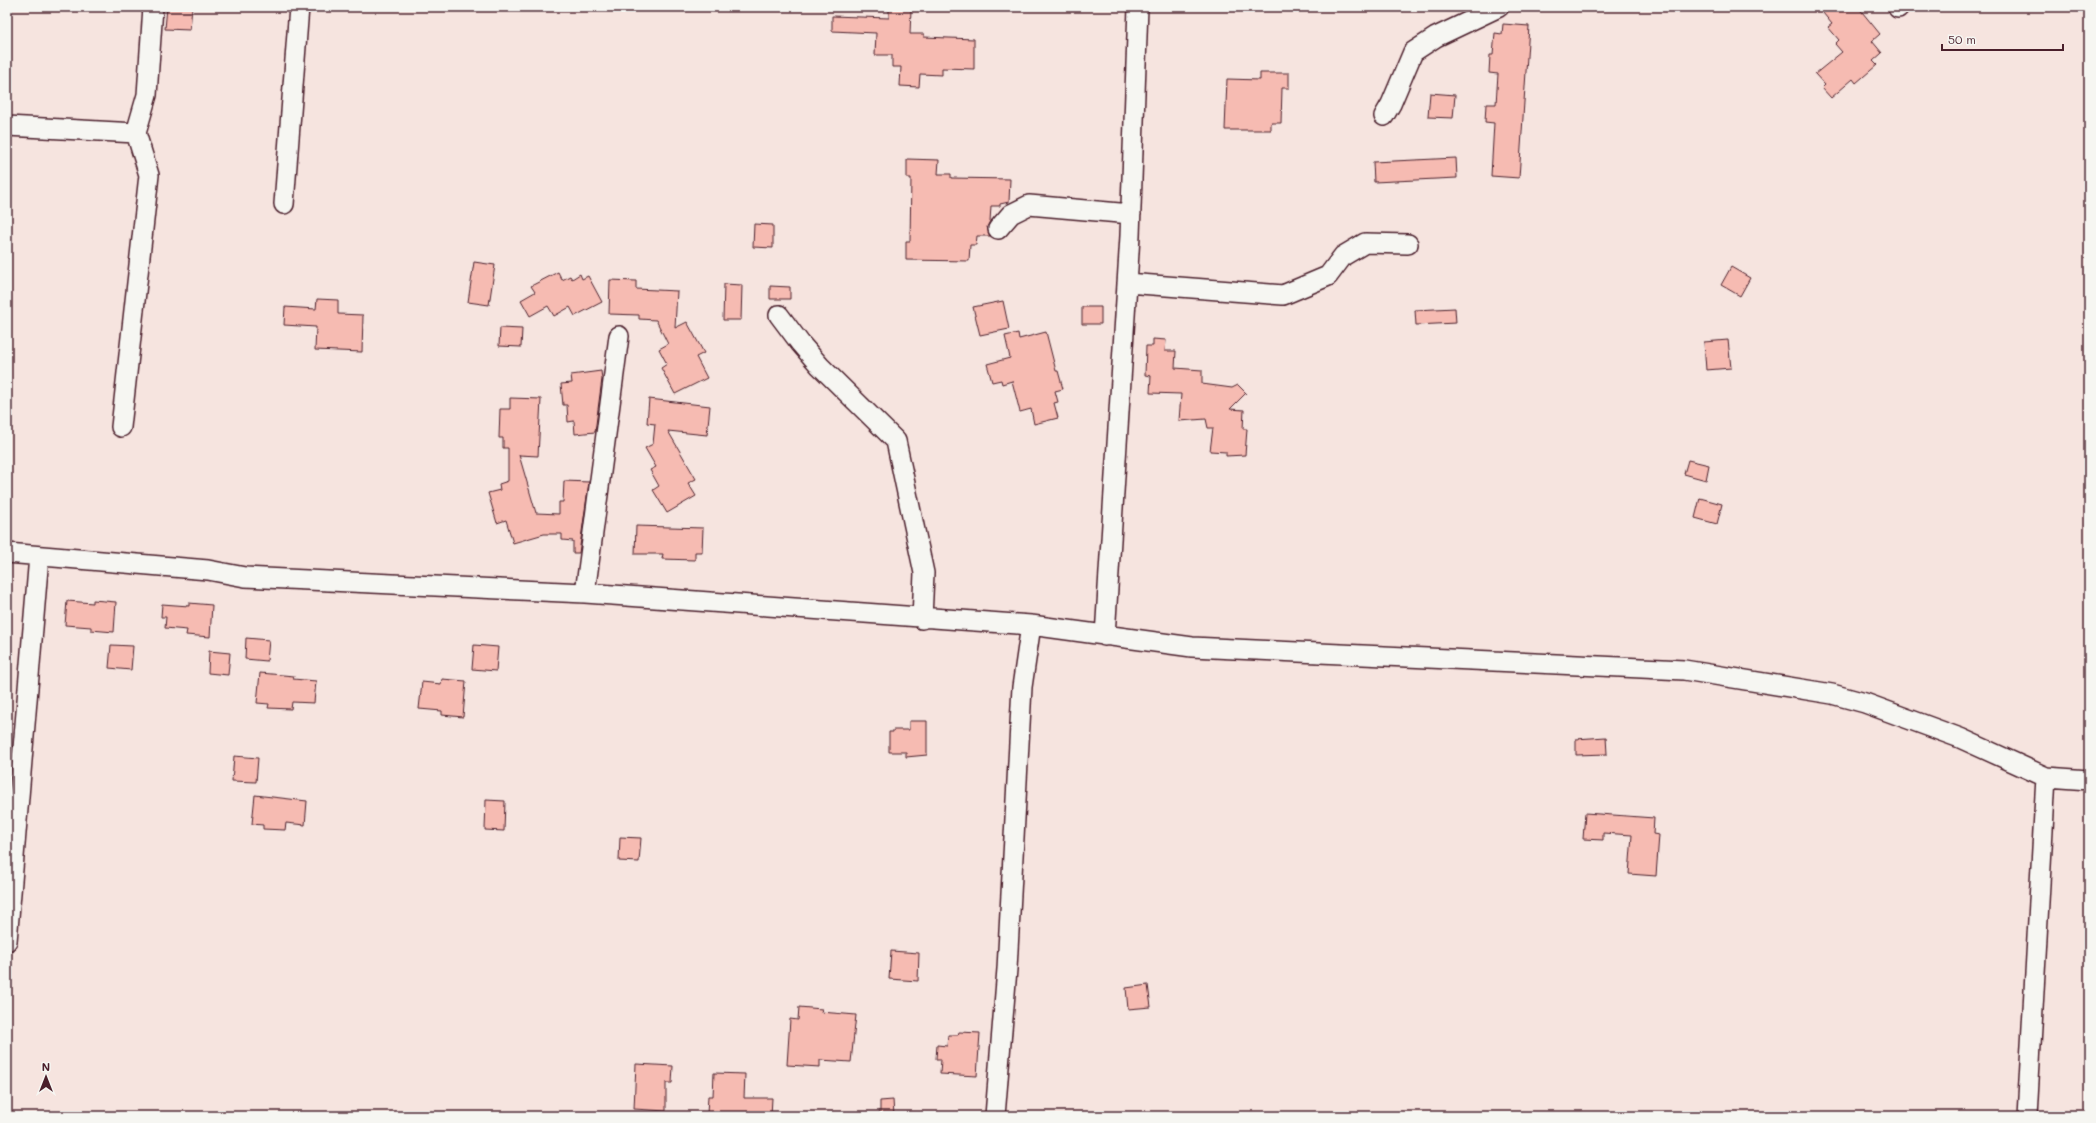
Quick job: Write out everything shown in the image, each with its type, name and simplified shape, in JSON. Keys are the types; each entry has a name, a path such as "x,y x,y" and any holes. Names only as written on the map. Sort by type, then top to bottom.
{"street":[{"path":"121,427 149,175 136,133 147,95 152,7"},
{"path":"284,204 299,7"},
{"path":"1104,636 1131,214 1138,7"},
{"path":"1384,116 1394,98 1413,52 1436,37 1499,7"},
{"path":"7,126 136,133"},
{"path":"998,229 1011,214 1029,205 1131,214"},
{"path":"1127,283 1283,295 1328,276 1343,256 1365,243 1408,244"},
{"path":"779,315 800,344 820,366 896,442 924,573 922,619"},
{"path":"585,593 619,336"},
{"path":"7,553 208,570 245,576 585,593 922,619 1031,625 1192,647 1684,670 1846,697 1960,738 2046,777 2089,780"},
{"path":"7,941 39,556"},
{"path":"995,1116 1007,969 1022,687 1031,625"},
{"path":"2028,1116 2046,777"}],"building":[{"path":"167,7 192,7 190,30 165,29"},
{"path":"1831,7 1858,7 1880,34 1872,41 1882,53 1873,61 1877,65 1856,83 1853,79 1831,98 1822,88 1825,85 1815,74 1842,52 1835,44 1839,40 1828,27 1832,24 1823,13"},
{"path":"889,8 911,9 910,34 924,34 924,37 974,39 974,69 942,68 942,75 920,74 919,87 900,86 901,67 892,67 892,55 875,55 876,33 832,31 832,16 889,18"},
{"path":"1503,24 1529,26 1519,178 1491,176 1494,123 1485,122 1486,104 1496,104 1498,74 1489,73 1490,55 1493,55 1495,33 1502,34"},
{"path":"1260,73 1289,73 1289,88 1282,88 1281,123 1271,123 1271,130 1225,130 1227,79 1260,80"},
{"path":"1430,93 1455,95 1453,118 1428,117"},
{"path":"1456,158 1457,178 1374,182 1373,162"},
{"path":"907,159 939,160 938,174 951,174 951,178 1010,179 1009,202 1000,204 1000,206 991,206 990,221 987,227 990,236 977,236 976,245 970,245 969,261 906,260 906,241 910,241 911,178 907,178"},
{"path":"754,224 773,225 773,248 753,247"},
{"path":"474,262 495,265 489,305 468,302"},
{"path":"1731,267 1750,278 1740,296 1721,285"},
{"path":"558,272 562,280 570,276 572,279 580,274 582,279 588,276 602,302 575,316 570,307 554,316 548,306 530,316 521,300 535,292 531,286"},
{"path":"610,280 636,281 636,289 677,291 675,328 687,322 704,353 696,357 707,378 675,394 661,368 667,364 659,349 668,344 656,320 639,319 639,315 609,314"},
{"path":"724,284 742,285 741,320 723,320"},
{"path":"770,286 790,287 790,299 770,299"},
{"path":"317,299 338,300 338,314 363,315 362,352 315,350 316,327 284,325 285,307 316,309"},
{"path":"1003,301 1009,329 980,335 973,307"},
{"path":"1082,307 1101,307 1101,324 1082,324"},
{"path":"1455,308 1456,323 1416,325 1415,310"},
{"path":"500,328 522,329 521,347 499,346"},
{"path":"1046,332 1056,371 1058,371 1063,389 1055,391 1058,402 1054,403 1058,418 1034,424 1031,409 1020,412 1012,381 1002,384 1001,380 992,382 987,364 1010,358 1005,336 1018,333 1019,339"},
{"path":"1153,339 1166,340 1165,351 1176,351 1175,368 1202,370 1202,384 1232,388 1238,385 1246,393 1230,409 1244,410 1243,429 1247,429 1245,455 1226,456 1226,452 1210,451 1213,428 1208,428 1206,419 1179,421 1181,394 1150,393 1151,376 1145,375 1146,346 1153,346"},
{"path":"1728,340 1731,368 1706,370 1704,342"},
{"path":"601,371 602,379 595,432 575,434 574,421 568,422 567,405 563,405 561,384 572,383 571,375"},
{"path":"510,398 541,399 538,456 519,455 536,513 559,514 559,502 563,502 564,481 589,482 579,553 573,553 573,541 562,540 562,534 544,534 513,543 506,520 497,523 488,493 500,490 499,484 508,481 508,448 503,448 503,438 499,438 500,409 510,409"},
{"path":"649,399 710,406 707,435 668,431 696,479 688,483 696,496 667,513 653,490 659,486 650,470 656,467 645,448 653,444 655,424 647,423"},
{"path":"1688,460 1709,465 1706,480 1684,474"},
{"path":"1700,498 1722,504 1717,524 1695,518"},
{"path":"636,526 703,528 702,552 695,552 695,560 662,559 663,554 635,554"},
{"path":"93,600 116,602 114,632 91,630 91,627 65,625 67,601 93,603"},
{"path":"189,603 212,605 210,637 186,635 187,630 165,628 166,617 161,617 162,604 189,606"},
{"path":"246,638 269,640 267,661 245,659"},
{"path":"111,645 133,646 131,670 109,668"},
{"path":"474,645 498,647 496,671 472,669"},
{"path":"209,651 230,653 228,675 208,673"},
{"path":"260,673 294,676 293,679 316,681 314,703 292,702 291,709 268,708 269,704 257,703"},
{"path":"442,679 466,681 463,717 442,715 442,711 419,709 422,682 441,684"},
{"path":"909,721 927,721 927,755 906,757 906,752 889,752 889,732 893,732 893,730 909,730"},
{"path":"1606,737 1607,754 1576,755 1576,739"},
{"path":"234,756 258,758 256,782 232,781"},
{"path":"255,795 307,801 305,825 286,823 285,830 263,829 263,825 252,824"},
{"path":"486,800 505,801 504,831 485,830"},
{"path":"1585,813 1654,818 1653,834 1659,835 1656,876 1629,874 1632,835 1603,833 1603,840 1583,839"},
{"path":"620,837 641,838 639,862 619,861"},
{"path":"891,951 919,953 918,981 889,979"},
{"path":"1148,985 1151,1007 1128,1009 1126,988"},
{"path":"799,1007 822,1009 821,1012 856,1015 851,1062 820,1060 820,1067 787,1065 790,1019 798,1020"},
{"path":"959,1032 980,1033 977,1076 940,1074 941,1059 936,1059 937,1045 947,1046 948,1035 958,1035"},
{"path":"636,1064 673,1066 672,1083 666,1083 666,1111 634,1109"},
{"path":"714,1073 745,1074 744,1098 772,1098 771,1116 707,1114 708,1096 713,1096"},
{"path":"893,1100 894,1116 880,1116 880,1101"}]}
